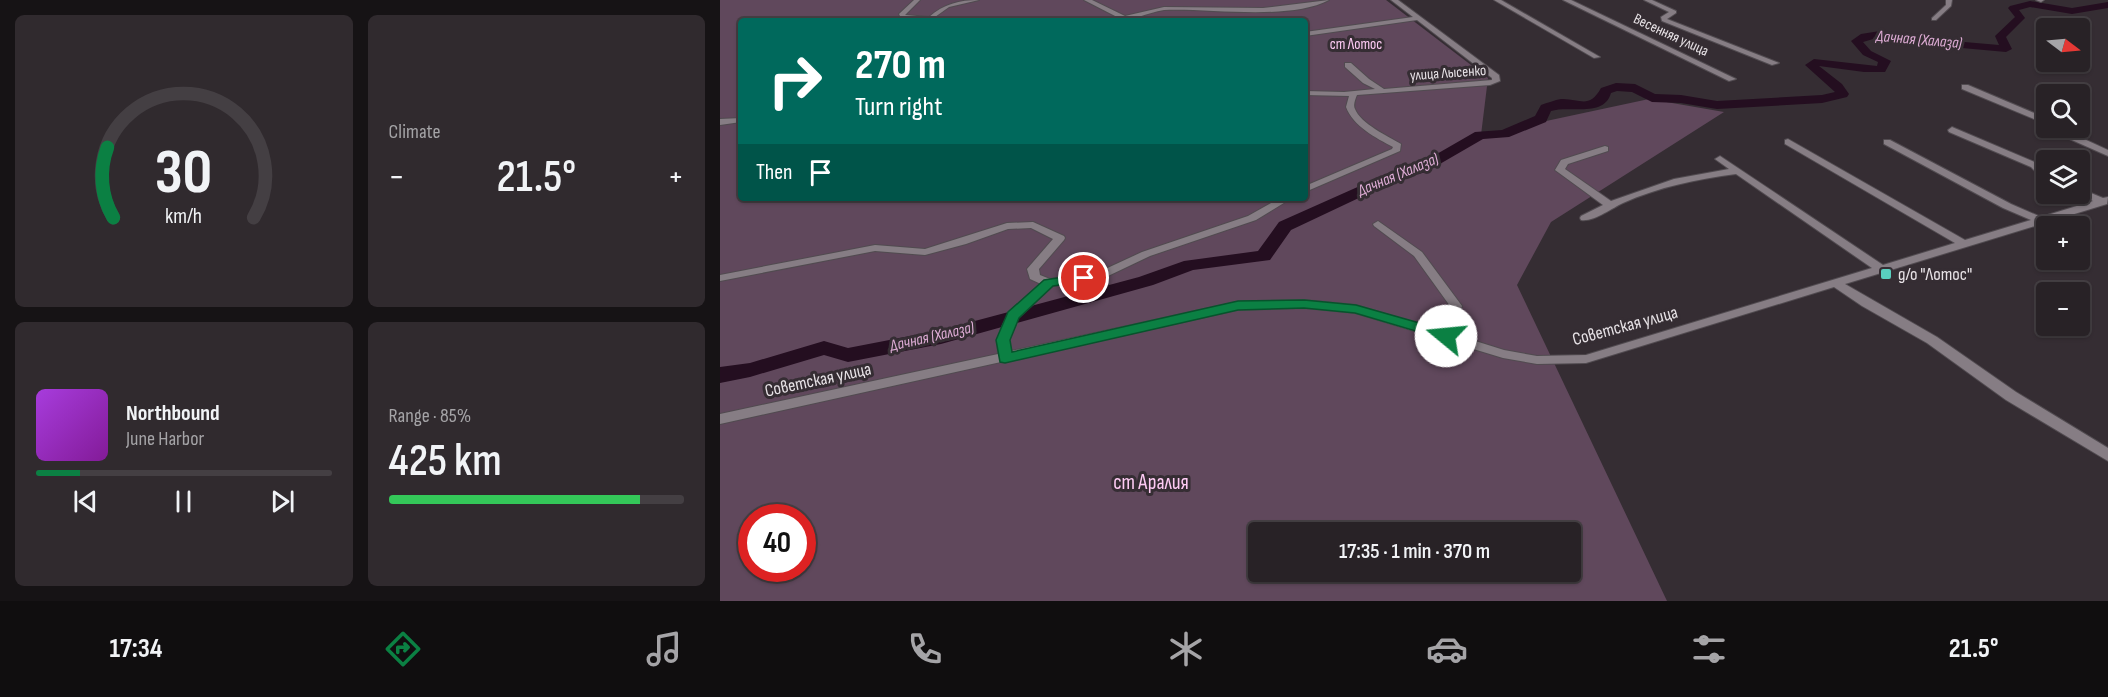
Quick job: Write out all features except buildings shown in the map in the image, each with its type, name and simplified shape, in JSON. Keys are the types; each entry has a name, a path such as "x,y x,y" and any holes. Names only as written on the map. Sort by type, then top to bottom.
{"street":[{"path":"913,18 901,15 917,0"},
{"path":"933,18 947,6 976,0"},
{"path":"1087,0 1118,18"},
{"path":"1154,0 1165,8"},
{"path":"1128,18 1165,8 1264,10 1326,0"},
{"name":"улица Лысенко","path":"1308,93 1354,93 1490,84 1497,81 1496,77 1394,0"},
{"path":"1497,0 1596,57"},
{"name":"Весенняя улица","path":"1566,0 1732,79"},
{"path":"1647,0 1674,12 1663,18 1664,20 1775,63"},
{"path":"1934,19 1949,5 1949,0"},
{"path":"1308,34 1419,18"},
{"path":"1348,65 1366,81 1383,91"},
{"path":"1965,87 2036,117"},
{"path":"1308,188 1396,151 1398,146 1361,122 1352,113 1350,108 1354,93"},
{"path":"720,122 738,120"},
{"path":"1952,130 2036,167"},
{"path":"2075,138 2108,153"},
{"path":"1788,142 1963,243"},
{"path":"1887,142 2007,206 2036,219"},
{"path":"1605,149 1564,162 1560,170 1609,204"},
{"path":"1720,159 1880,268"},
{"path":"1585,218 1609,204 1637,193 1700,175 1736,171"},
{"path":"2090,196 2105,201"},
{"path":"720,278 875,248 925,252 1007,226 1033,225 1060,238 1033,268 1034,277 1049,283 1104,274 1146,254 1252,218 1282,201"},
{"name":"Советская улица","path":"2053,216 2105,201"},
{"name":"Советская улица","path":"720,419 1238,306 1304,304 1356,309 1503,354 1537,360 1586,359 1837,284 1880,268 2036,221"},
{"path":"1378,224 1418,254 1455,306 1446,336"},
{"path":"1005,358 1003,340 1013,316 1049,283"},
{"path":"1837,284 1932,340 2011,396 2108,455"}],"green space":[{"path":"720,0 1386,0 1488,78 1481,135 1649,99 1724,112 1551,222 1517,285 1667,601 720,601"}],"waterway":[{"name":"Дачная (Халаза)","path":"720,375 750,370 824,348 848,355 941,337 1146,281 1190,265 1264,256 1285,226 1394,176 1421,169 1480,135 1504,134 1541,119 1546,108 1562,103 1576,106 1591,105 1603,98 1605,91 1616,87 1635,88 1652,98 1681,99 1717,105 1822,99 1843,94 1811,65 1814,62 1881,69 1885,61 1867,53 1856,41 1865,36 1880,34 1918,41 2006,49 2000,36 2020,18 2013,8 2030,4 2072,11 2108,5"}],"place":[{"name":"д/о \"Лотос\"","path":"1886,274"}],"route":[{"path":"1084,278 1049,283 1013,316 1003,340 1005,358 1238,306 1304,304 1356,309 1446,336"}],"park label":[{"name":"ст Лотос","path":"1356,44"},
{"name":"ст Аралия","path":"1151,482"}]}
